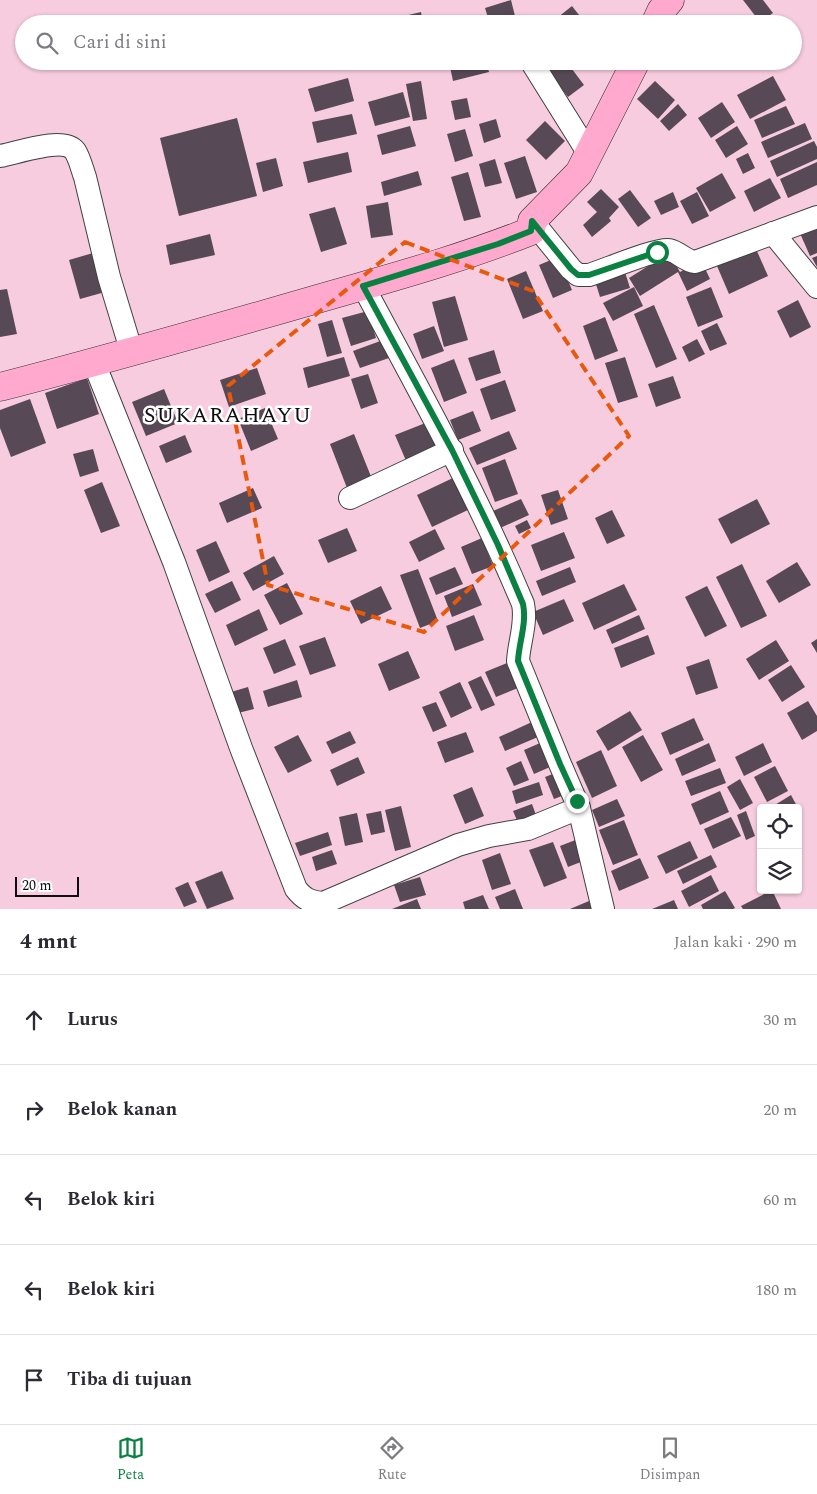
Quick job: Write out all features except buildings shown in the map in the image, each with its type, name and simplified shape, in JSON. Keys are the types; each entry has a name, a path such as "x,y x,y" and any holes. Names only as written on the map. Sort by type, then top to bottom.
{"street":[{"path":"659,15 670,0"},
{"path":"537,70 589,154"},
{"path":"0,387 132,353 363,286 498,244 531,231 532,221 579,173 631,70"},
{"path":"0,156 56,144 67,145 74,150 85,177 109,277 132,353"},
{"path":"532,221 571,269 578,275 589,275 657,252 669,250 695,262 817,217"},
{"path":"773,233 817,287"},
{"path":"363,286 452,450 498,545 523,604 525,612 518,661 579,808 603,909"},
{"path":"94,363 174,562 241,748 292,880 302,897 308,901 323,902 458,845 489,836 528,829 579,808"},
{"path":"350,498 452,450"}],"highlighted area":[{"path":"405,242 533,291 629,436 424,632 268,585 228,386"}],"shaded area":[{"path":"0,0 817,0 817,909 0,909"}],"district":[{"name":"SUKARAHAYU","path":"228,414"}],"route":[{"path":"577,801 518,661 525,612 523,604 498,545 452,450 363,286 498,244 531,231 532,221 578,275 589,275 657,252"}]}
